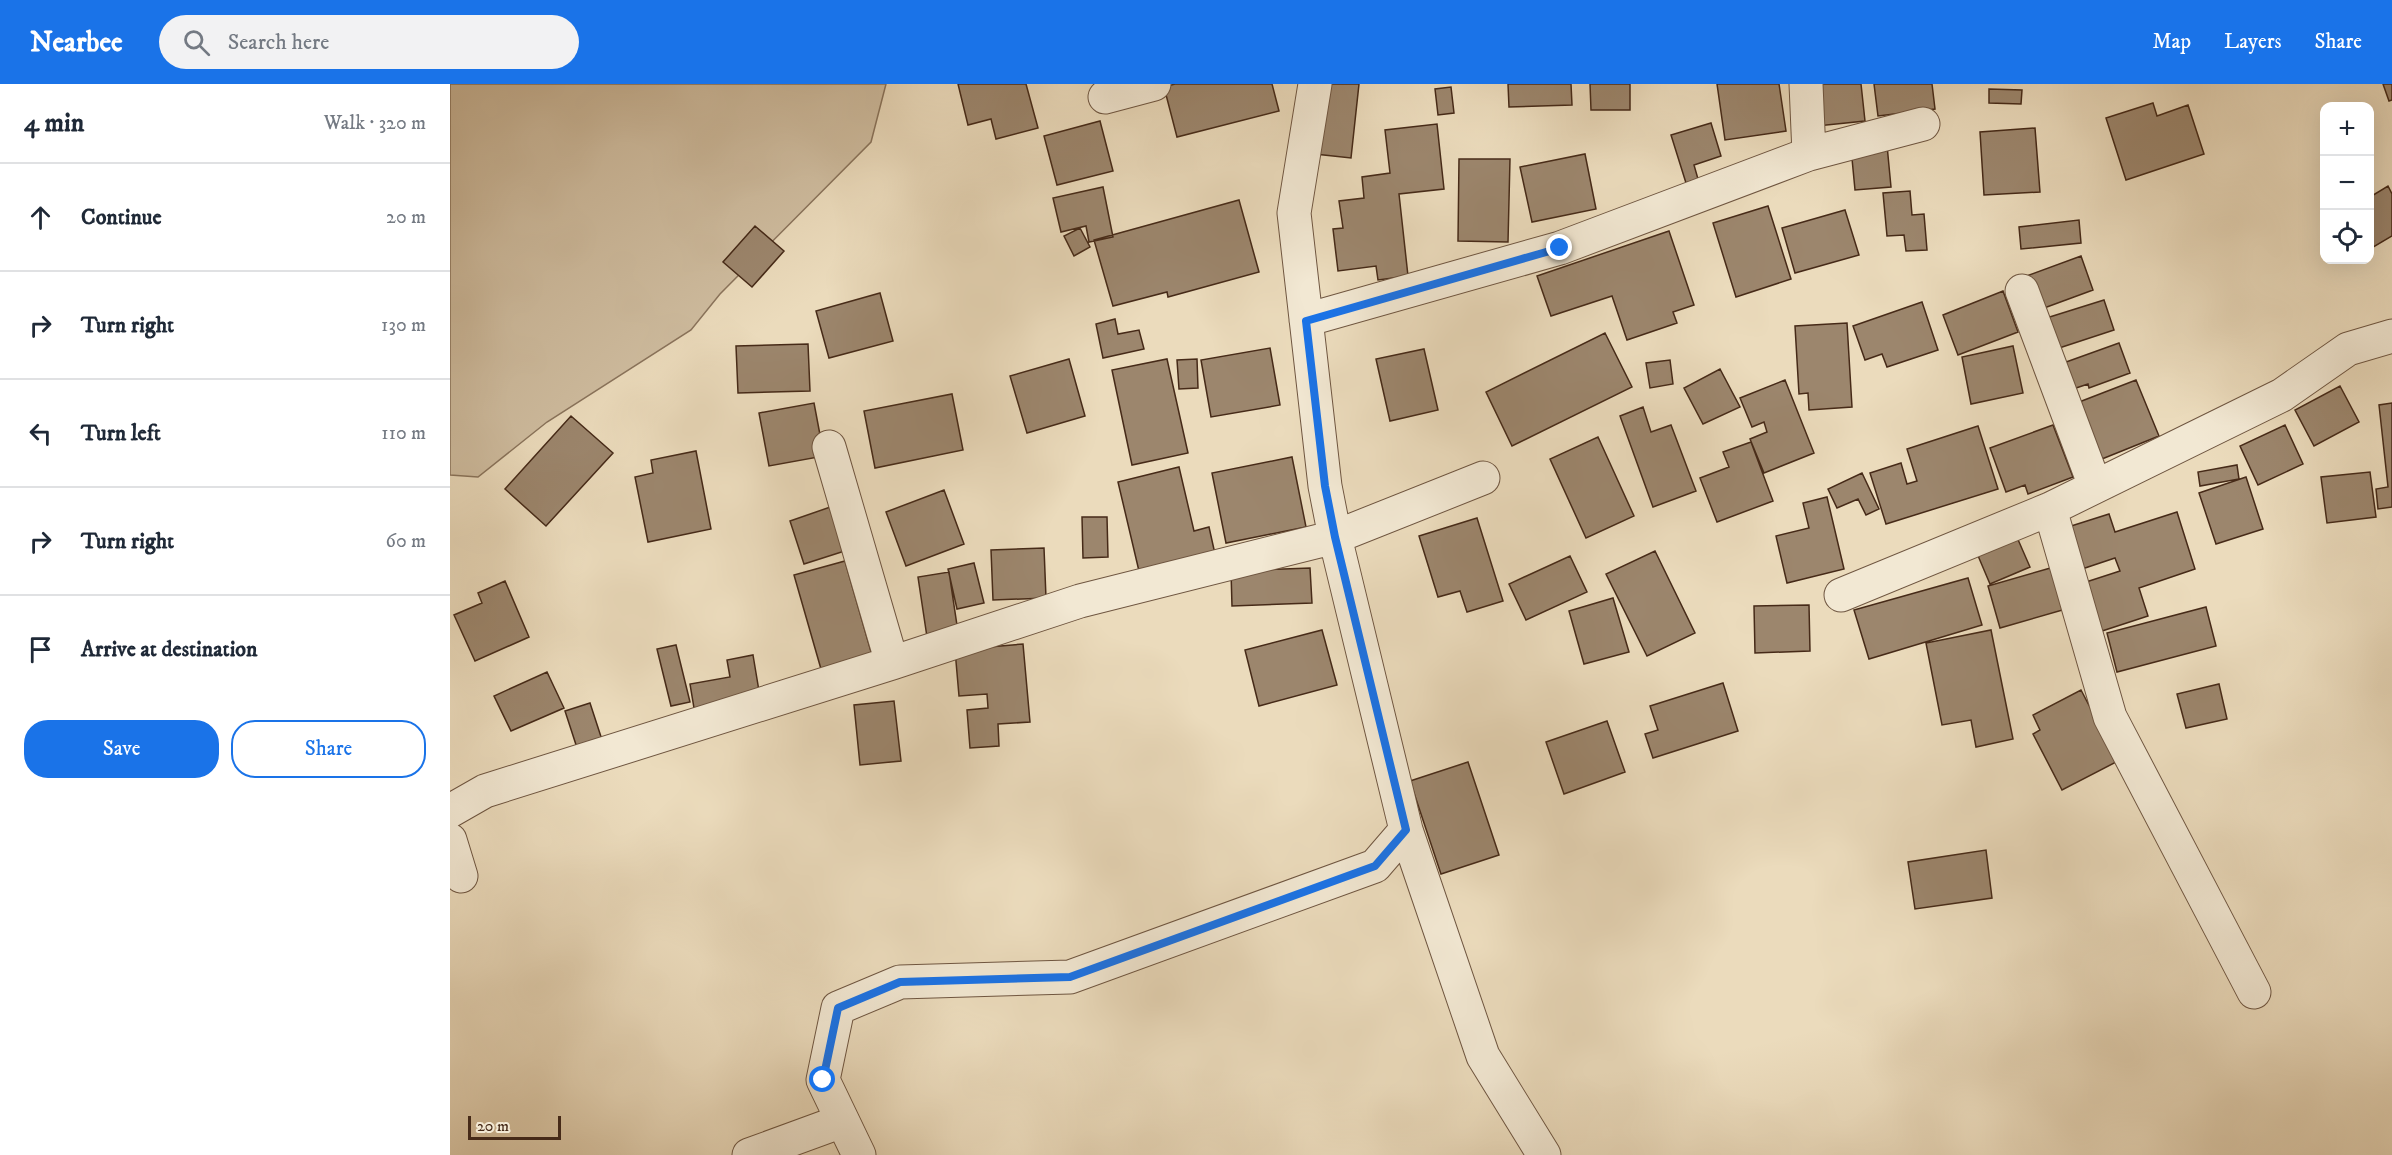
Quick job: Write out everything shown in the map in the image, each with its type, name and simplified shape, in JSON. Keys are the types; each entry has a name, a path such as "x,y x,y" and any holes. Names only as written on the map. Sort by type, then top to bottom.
{"street":[{"path":"1106,97 1154,84"},
{"path":"1315,84 1294,213 1325,486 1335,537 1406,830 1483,1056 1544,1155"},
{"path":"1806,84 1809,154"},
{"path":"1306,321 1560,248 1809,154 1923,124"},
{"path":"2022,291 2095,486"},
{"path":"1841,595 2050,509 2282,395 2348,349 2392,336"},
{"path":"829,447 892,663"},
{"path":"450,811 485,791 892,663 1080,601 1335,537 1483,478"},
{"path":"2050,509 2110,717 2254,992"},
{"path":"858,1155 823,1080 838,1008 900,982 1070,977 1375,866 1406,830"},
{"path":"450,840 461,876"},
{"path":"749,1155 842,1121"}],"shaded area":[{"path":"450,84 886,84 871,142 720,294 691,330 547,422 478,477 450,475"}],"building":[{"path":"958,84 1026,84 1038,128 996,139 991,119 968,125"},
{"path":"1175,84 1272,84 1279,111 1177,137 1164,87"},
{"path":"1323,84 1359,84 1351,158 1315,154"},
{"path":"1508,84 1571,84 1572,105 1509,107"},
{"path":"1590,84 1630,84 1630,110 1591,110"},
{"path":"1717,84 1779,84 1786,131 1725,140"},
{"path":"1813,84 1861,84 1865,121 1817,126"},
{"path":"1874,84 1932,84 1935,109 1878,116"},
{"path":"2383,84 2392,84 2392,100 2389,101"},
{"path":"1451,87 1454,113 1438,115 1435,89"},
{"path":"1989,89 2022,90 2021,104 1989,103"},
{"path":"2153,103 2157,116 2188,105 2204,154 2126,180 2106,118"},
{"path":"1100,121 1113,171 1057,185 1044,136"},
{"path":"1711,123 1721,156 1694,165 1698,179 1686,183 1671,135"},
{"path":"1437,124 1444,189 1399,194 1408,276 1378,280 1376,266 1338,271 1333,229 1343,228 1339,201 1364,198 1362,177 1390,173 1385,130"},
{"path":"2035,128 2040,192 1984,195 1980,132"},
{"path":"1887,145 1891,187 1855,190 1851,148"},
{"path":"1585,154 1596,209 1532,222 1520,167"},
{"path":"1459,159 1510,159 1508,242 1458,241"},
{"path":"2388,186 2392,194 2392,236 2374,247 2374,210 2374,195"},
{"path":"1103,187 1113,237 1089,242 1086,226 1061,232 1053,198"},
{"path":"1910,191 1912,215 1924,214 1927,250 1906,251 1904,235 1887,236 1883,193"},
{"path":"1239,200 1259,272 1168,297 1167,292 1113,306 1094,240"},
{"path":"1768,206 1791,279 1736,297 1713,223"},
{"path":"1845,210 1859,255 1795,273 1782,228"},
{"path":"2079,220 2081,243 2021,249 2019,227"},
{"path":"755,226 784,251 752,287 723,262"},
{"path":"1080,228 1090,247 1074,256 1064,236"},
{"path":"1669,231 1694,305 1673,312 1677,323 1627,340 1612,296 1551,316 1537,276"},
{"path":"2081,256 2093,290 2036,311 2024,277"},
{"path":"2003,291 2018,332 1958,355 1943,315"},
{"path":"880,293 893,341 829,358 816,311"},
{"path":"2104,300 2114,330 2050,351 2040,320"},
{"path":"1922,302 1938,350 1887,367 1882,354 1865,360 1853,326"},
{"path":"1115,319 1118,334 1139,330 1144,349 1103,358 1096,324"},
{"path":"1847,323 1852,407 1809,410 1808,393 1799,394 1795,326"},
{"path":"1605,333 1632,387 1512,446 1486,392"},
{"path":"2119,343 2130,373 2089,388 2088,384 2064,392 2055,366"},
{"path":"808,344 810,391 738,393 736,346"},
{"path":"2013,346 2023,393 1971,404 1962,357"},
{"path":"1270,348 1280,405 1211,417 1201,360"},
{"path":"1424,349 1438,410 1390,421 1376,359"},
{"path":"1069,359 1085,416 1027,433 1010,376"},
{"path":"1167,359 1188,453 1132,465 1112,370"},
{"path":"1197,359 1198,388 1179,389 1177,360"},
{"path":"1670,360 1673,384 1650,388 1646,363"},
{"path":"1720,369 1740,407 1703,424 1684,388"},
{"path":"1785,380 1814,453 1764,473 1750,439 1767,432 1764,422 1752,427 1740,398"},
{"path":"2136,380 2159,436 2097,461 2074,404"},
{"path":"2340,386 2359,422 2314,446 2295,410"},
{"path":"952,394 963,450 875,468 864,411"},
{"path":"814,403 824,456 769,466 759,413"},
{"path":"2392,403 2392,507 2378,509 2376,489 2388,487 2379,405"},
{"path":"1643,407 1651,432 1671,425 1696,491 1653,507 1620,416"},
{"path":"571,416 613,453 546,526 505,489"},
{"path":"2053,425 2073,477 2028,494 2025,485 2006,492 1990,448"},
{"path":"2285,425 2303,464 2258,485 2240,446"},
{"path":"1978,426 1998,489 1886,524 1870,473 1901,463 1907,484 1917,481 1907,449"},
{"path":"1598,437 1634,516 1586,538 1550,459"},
{"path":"1751,442 1773,501 1717,522 1700,478 1729,467 1723,452"},
{"path":"696,451 711,529 648,542 635,477 653,473 651,460"},
{"path":"1292,457 1306,527 1226,543 1212,473"},
{"path":"2237,465 2239,479 2200,486 2198,472"},
{"path":"1179,467 1194,531 1209,527 1215,554 1139,571 1118,482"},
{"path":"2370,472 2376,517 2327,523 2321,477"},
{"path":"1862,473 1879,509 1866,515 1858,499 1837,508 1828,489"},
{"path":"2246,477 2263,529 2216,544 2199,493"},
{"path":"944,490 964,544 906,566 886,512"},
{"path":"1827,497 1844,569 1787,583 1776,536 1809,528 1803,503"},
{"path":"839,504 854,548 804,564 790,521"},
{"path":"2177,512 2195,569 2139,588 2148,616 2099,632 2083,583 2120,571 2115,558 2082,569 2068,527 2109,514 2115,532"},
{"path":"1082,517 1107,517 1108,557 1083,558"},
{"path":"1477,518 1503,601 1467,612 1460,591 1438,597 1419,536"},
{"path":"2016,535 2030,567 1990,584 1976,551"},
{"path":"1044,548 1046,598 993,600 991,550"},
{"path":"1655,551 1695,633 1647,656 1606,574"},
{"path":"1570,556 1587,592 1526,620 1509,584"},
{"path":"845,561 874,662 823,676 794,575"},
{"path":"974,563 984,603 957,609 948,569"},
{"path":"2054,567 2066,609 2000,628 1988,586"},
{"path":"1310,568 1312,603 1232,606 1231,571"},
{"path":"949,572 958,632 927,637 918,577"},
{"path":"1968,578 1982,625 1869,659 1854,610"},
{"path":"505,581 529,637 475,661 454,615 482,603 478,593"},
{"path":"1613,598 1629,652 1584,664 1569,611"},
{"path":"1809,605 1810,651 1755,653 1754,606"},
{"path":"2206,607 2216,646 2117,672 2107,633"},
{"path":"1322,630 1337,685 1259,706 1245,650"},
{"path":"1991,630 2013,739 1976,747 1971,720 1942,725 1926,643"},
{"path":"1023,644 1030,722 998,724 999,746 970,748 967,710 988,708 987,694 959,696 955,650"},
{"path":"676,645 690,702 671,706 657,649"},
{"path":"753,655 761,703 695,714 690,684 730,677 727,660"},
{"path":"547,672 564,708 511,731 494,696"},
{"path":"1723,683 1738,731 1653,758 1645,734 1658,730 1650,706"},
{"path":"2219,684 2227,719 2186,728 2177,694"},
{"path":"2081,690 2118,761 2062,790 2033,734 2040,730 2033,715"},
{"path":"894,701 901,761 860,765 854,705"},
{"path":"590,703 605,749 580,757 565,711"},
{"path":"1607,721 1625,772 1564,794 1546,742"},
{"path":"1468,762 1499,855 1441,874 1410,781"},
{"path":"1986,850 1992,898 1915,909 1908,862"}],"route":[{"path":"823,1080 838,1008 900,982 1070,977 1375,866 1406,830 1335,537 1325,486 1306,321 1560,248"}]}
